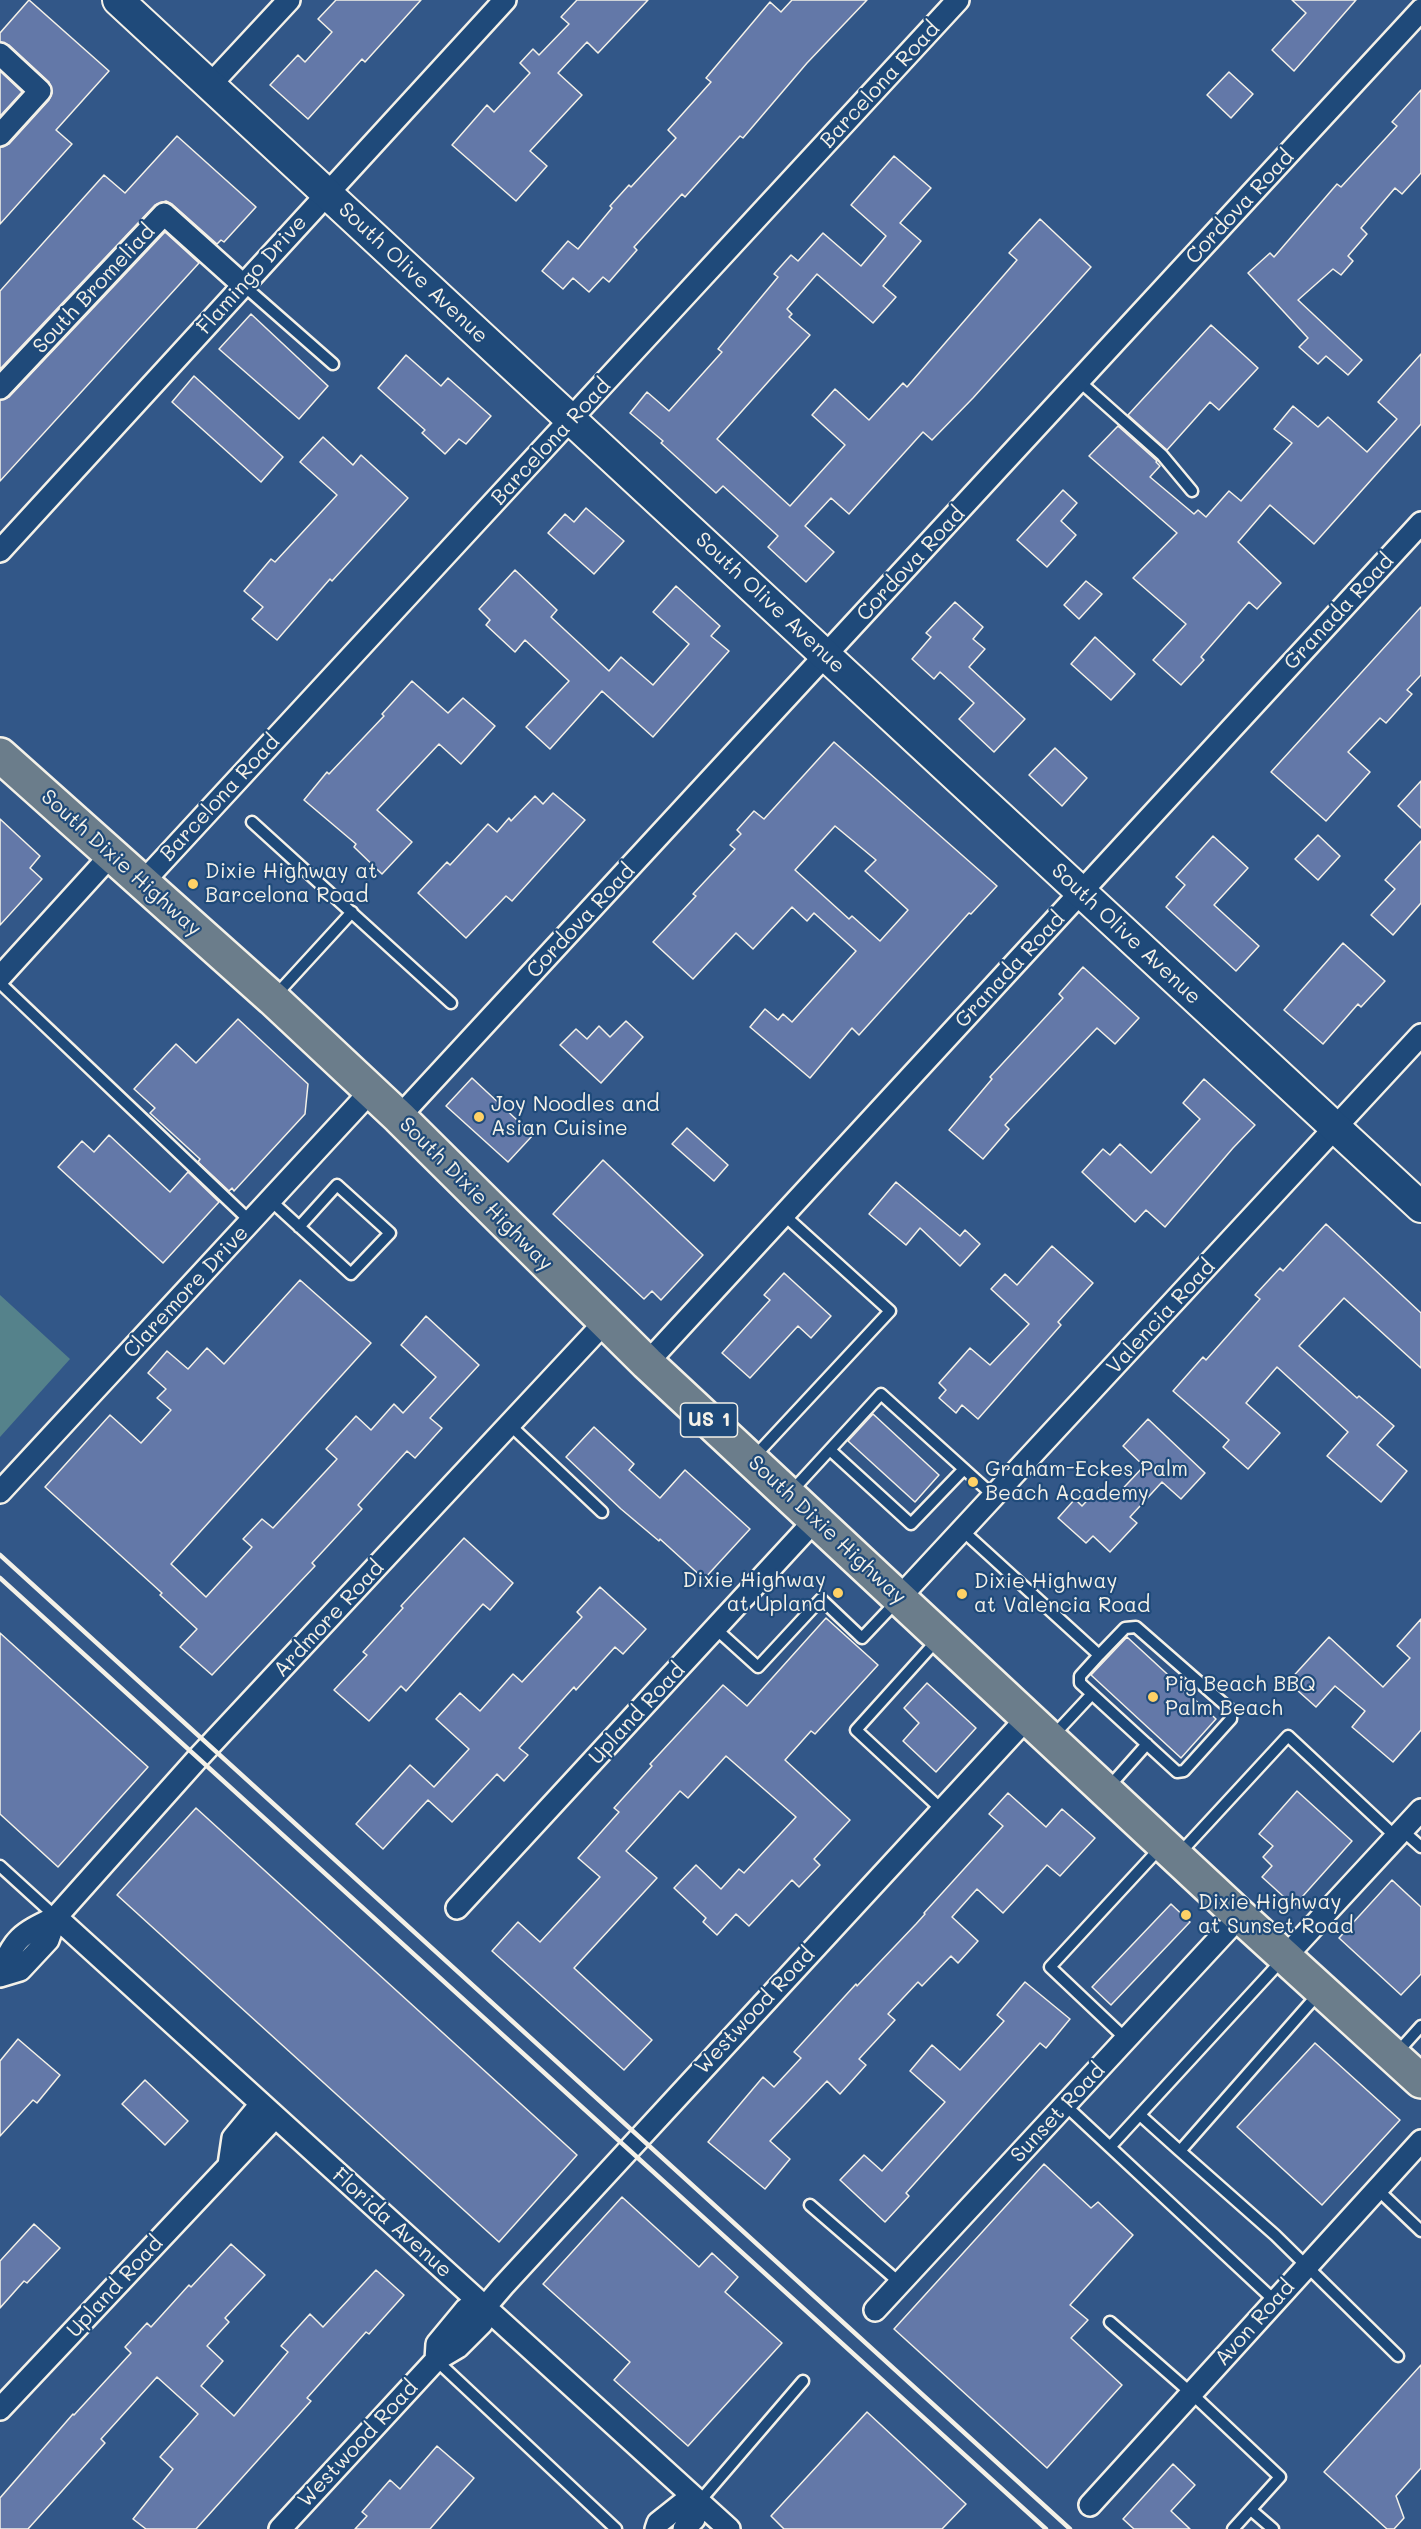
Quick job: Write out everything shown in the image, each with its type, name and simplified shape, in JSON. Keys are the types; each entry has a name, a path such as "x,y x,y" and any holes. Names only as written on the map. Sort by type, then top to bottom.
{"main road":[{"name":"South Dixie Highway","path":"0,754 273,999 399,1117 647,1363 1240,1916 1421,2081"}],"street":[{"path":"210,85 289,0"},
{"name":"Flamingo Drive","path":"0,551 505,0"},
{"name":"Barcelona Road","path":"142,882 572,420 958,0"},
{"name":"South Olive Avenue","path":"129,4 210,85 1421,1207"},
{"name":"Cordova Road","path":"399,1117 1421,10"},
{"path":"0,54 40,91 0,135"},
{"name":"South Bromeliad","path":"0,388 164,214 243,285"},
{"name":"Granada Road","path":"647,1363 1421,523"},
{"path":"0,977 111,855"},
{"name":"Valencia Road","path":"899,1598 1421,1035"},
{"name":"Claremore Drive","path":"0,1492 371,1091"},
{"name":"Ardmore Road","path":"0,1975 9,1951 22,1934 56,1917 198,1758 605,1322"},
{"name":"Upland Road","path":"457,1908 816,1519"},
{"name":"Westwood Road","path":"280,2529 436,2360 437,2344 466,2309 485,2307 647,2128 942,1810 1039,1728"},
{"path":"1285,1957 1421,1810"},
{"name":"Sunset Road","path":"875,2310 1240,1916"},
{"name":"Florida Avenue","path":"56,1917 729,2529"},
{"name":"Upland Road","path":"0,2409 229,2165 233,2138 268,2111"},
{"name":"Avon Road","path":"1090,2505 1421,2141"},
{"path":"656,2529 658,2523 687,2500 699,2502 694,2518 684,2529"}],"lane":[{"path":"243,285 333,364"},
{"path":"1079,381 1162,455 1192,491"},
{"path":"252,822 451,1003"},
{"path":"273,999 352,912"},
{"path":"0,983 251,1222"},
{"path":"270,1200 299,1227 351,1274 390,1233 337,1185 299,1227"},
{"path":"752,1459 890,1311 784,1215"},
{"path":"789,1493 882,1394 995,1497"},
{"path":"510,1425 602,1512"},
{"path":"830,1450 911,1524 964,1469"},
{"path":"963,1531 1100,1655"},
{"path":"716,1629 758,1667 821,1599 862,1638 899,1598"},
{"path":"1136,1627 1231,1710 1231,1719 1180,1772 1080,1683 1080,1676 1100,1655 1125,1628 1136,1627"},
{"path":"941,1636 856,1730 942,1810"},
{"path":"1039,1728 1092,1694"},
{"path":"1126,2039 1050,1967 1288,1736 1399,1833 1421,1846"},
{"path":"1106,1791 1147,1744"},
{"path":"0,1866 56,1917"},
{"path":"1110,2147 1285,1957"},
{"path":"1180,2151 1321,1990"},
{"path":"1394,2056 1421,2026"},
{"path":"1065,2105 1275,2301"},
{"path":"1140,2115 1306,2266 1398,2356"},
{"path":"1377,2189 1421,2231"},
{"path":"810,2205 900,2283"},
{"path":"1110,2322 1191,2393 1280,2477 1233,2529"},
{"path":"436,2360 616,2529"},
{"path":"699,2502 803,2381"},
{"path":"1251,2510 1272,2529"}],"green space":[{"path":"0,1295 70,1359 0,1437"}],"building":[{"path":"29,0 109,71 56,130 72,144 0,224 0,147 9,144 49,100 52,93 49,82 9,45 0,42 0,33"},
{"path":"336,0 421,0 365,62 362,59 308,119 270,85 298,55 305,62 332,32 318,19"},
{"path":"577,0 648,0 598,53 587,42 558,73 582,95 530,151 547,166 516,201 452,145 487,105 494,112 530,73 520,63 533,49 539,55 569,24 561,17"},
{"path":"792,0 867,0 807,63 743,138 740,136 685,197 682,194 634,247 637,250 609,282 603,277 589,292 573,278 563,289 542,271 568,241 578,249 612,208 610,206 629,185 631,187 676,138 668,130 711,82 706,78 770,2 781,12"},
{"path":"1292,0 1356,0 1294,71 1272,50 1306,13"},
{"path":"0,71 22,92 0,116"},
{"path":"1229,72 1253,94 1231,118 1207,95"},
{"path":"1421,90 1421,173 1402,194 1395,188 1361,228 1367,234 1348,256 1353,261 1341,275 1333,269 1298,300 1362,360 1348,375 1326,356 1318,364 1299,347 1308,338 1248,273 1270,253 1274,257 1337,184 1341,187 1397,126 1392,122"},
{"path":"177,136 256,207 224,242 221,240 217,244 172,204 166,201 155,205 0,369 0,291 104,175 125,193"},
{"path":"894,156 931,188 900,223 921,241 883,286 896,297 873,323 817,274 787,309 792,314 789,317 810,335 717,439 790,506 845,445 812,415 835,389 869,420 903,383 907,387 1017,260 1009,253 1040,219 1091,267 932,440 923,432 849,514 831,498 805,526 834,552 806,582 768,547 778,536 723,486 716,493 661,443 663,441 630,413 647,392 669,411 722,352 718,349 778,277 774,274 791,255 798,261 823,233 861,266 886,236 851,205"},
{"path":"165,232 199,263 0,481 0,400 9,397"},
{"path":"251,314 328,386 299,419 219,349"},
{"path":"1211,325 1258,368 1219,410 1210,402 1167,450 1128,415"},
{"path":"1421,354 1421,424 1314,544 1270,505 1238,542 1281,583 1257,609 1249,602 1201,657 1204,660 1181,685 1153,660 1186,624 1133,578 1177,533 1089,456 1118,426 1157,461 1160,466 1150,477 1194,514 1198,510 1206,517 1229,491 1241,501 1292,443 1274,429 1293,406 1318,427 1328,417 1367,452 1397,419 1378,402"},
{"path":"406,355 441,386 448,378 491,416 466,444 459,439 445,454 422,433 425,430 378,388"},
{"path":"194,376 283,457 261,482 172,402"},
{"path":"323,437 353,465 361,455 408,498 332,581 330,579 277,640 252,619 263,607 244,591 271,559 275,562 337,495 300,462"},
{"path":"1063,490 1077,503 1061,521 1076,535 1047,567 1017,540"},
{"path":"586,508 624,541 594,574 548,533 565,514 574,522"},
{"path":"515,570 557,610 551,617 609,671 621,657 653,685 689,644 653,612 676,586 720,626 711,636 729,651 653,737 602,691 550,749 526,727 569,681 525,640 515,652 486,625 490,620 479,609"},
{"path":"1086,581 1102,594 1079,619 1064,605"},
{"path":"955,602 983,627 973,639 985,649 969,667 1025,719 994,752 959,719 974,703 940,672 934,679 912,659 931,637 926,633"},
{"path":"1421,607 1421,675 1407,690 1412,694 1386,723 1380,718 1348,752 1370,772 1326,821 1271,772"},
{"path":"1095,637 1135,674 1111,700 1071,664"},
{"path":"412,681 448,713 463,698 495,726 461,764 439,744 377,810 412,842 382,874 354,847 356,844 304,800 327,772 329,774 384,716 382,714"},
{"path":"834,742 997,886 971,914 969,913 859,1035 852,1028 810,1078 750,1027 765,1009 778,1020 783,1014 792,1022 856,951 814,913 807,921 792,907 753,949 736,933 693,979 653,942 696,896 693,894 735,849 730,845 741,834 737,830 754,811 764,819","holes":["835,826 876,860 865,871 908,910 880,941 852,916 849,919 795,870"]},
{"path":"1055,748 1087,778 1062,806 1029,775"},
{"path":"1421,781 1421,828 1398,806"},
{"path":"553,793 585,820 512,901 506,896 466,938 418,893 447,862 450,865 488,824 497,832 509,818 511,821 535,796 543,804"},
{"path":"0,819 40,856 30,868 42,879 0,925"},
{"path":"1318,835 1340,856 1318,880 1295,859"},
{"path":"1213,836 1248,868 1214,905 1259,946 1236,971 1166,907 1185,885 1176,877"},
{"path":"1421,841 1421,903 1393,935 1371,915 1395,889 1385,880"},
{"path":"1343,943 1385,981 1361,1007 1358,1004 1323,1044 1284,1010"},
{"path":"1083,967 1139,1018 1115,1044 1097,1028 1005,1125 1009,1129 983,1159 949,1130 992,1079 990,1077 1063,998 1059,994"},
{"path":"238,1019 308,1084 305,1114 234,1191 232,1188 229,1191 198,1162 200,1159 150,1113 155,1108 134,1089 176,1044 196,1063"},
{"path":"626,1021 643,1037 601,1083 560,1045 576,1029 587,1039 599,1026 610,1037"},
{"path":"472,1078 533,1135 508,1162 446,1106"},
{"path":"1204,1079 1255,1125 1165,1227 1146,1210 1135,1222 1082,1172 1103,1149 1110,1155 1120,1144 1151,1173 1200,1119 1183,1103"},
{"path":"687,1128 728,1165 714,1181 672,1144"},
{"path":"109,1135 170,1192 188,1172 219,1202 163,1263 58,1167 82,1141 94,1152"},
{"path":"603,1160 703,1255 661,1300 652,1291 644,1299 553,1214"},
{"path":"896,1182 960,1236 965,1230 980,1244 960,1266 920,1228 906,1245 869,1214"},
{"path":"1326,1224 1421,1313 1421,1368 1344,1298 1299,1346 1357,1398 1359,1396 1394,1426 1377,1445 1407,1471 1381,1502 1327,1456 1348,1432 1277,1367 1246,1403 1280,1433 1248,1469 1223,1447 1229,1440 1173,1391 1203,1357 1206,1360 1260,1299 1255,1295 1280,1268 1283,1271"},
{"path":"1052,1246 1093,1283 1058,1322 1061,1325 978,1419 962,1405 956,1413 939,1398 946,1390 939,1383 970,1348 990,1365 1029,1324 991,1289 1005,1274 1017,1285"},
{"path":"784,1273 831,1316 811,1338 798,1326 750,1378 722,1353 770,1300 764,1295"},
{"path":"300,1280 371,1343 171,1564 206,1597 252,1547 243,1539 262,1519 273,1528 337,1459 326,1449 356,1416 371,1430 394,1404 403,1413 436,1377 401,1345 426,1316 479,1365 430,1418 442,1428 415,1458 407,1451 358,1505 362,1509 312,1563 315,1566 212,1675 180,1647 197,1629 160,1595 162,1593 45,1487 110,1415 141,1443 171,1410 157,1398 166,1389 148,1373 167,1351 188,1369 207,1348 224,1364"},
{"path":"873,1414 939,1475 915,1502 848,1441"},
{"path":"1148,1419 1205,1473 1181,1499 1162,1482 1130,1517 1137,1523 1110,1552 1093,1536 1086,1543 1058,1518 1075,1499 1082,1506 1099,1488 1112,1500 1144,1466 1123,1446"},
{"path":"594,1427 634,1464 629,1470 660,1498 685,1470 750,1529 704,1579 660,1539 659,1541 621,1509 566,1457"},
{"path":"464,1538 513,1583 490,1610 483,1604 406,1691 401,1686 369,1721 334,1690 367,1655 363,1652 403,1608 401,1606"},
{"path":"600,1587 646,1629 623,1654 615,1647 576,1690 574,1687 519,1748 528,1755 504,1781 497,1774 452,1822 428,1800 383,1849 356,1824 410,1765 434,1787 469,1749 436,1719 460,1693 480,1711 513,1674 522,1682 582,1617 577,1612"},
{"path":"826,1618 878,1665 815,1734 811,1731 785,1760 850,1820 814,1859 820,1865 799,1887 792,1880 749,1926 736,1914 717,1935 703,1922 706,1918 674,1888 696,1865 721,1889 739,1869 744,1873 796,1817 726,1756 688,1798 680,1791 626,1851 657,1878 574,1968 652,2040 624,2070 492,1951 518,1922 540,1942 600,1877 578,1858 619,1812 614,1808 652,1766 650,1764 723,1685 747,1706"},
{"path":"1421,1619 1421,1730 1393,1762 1352,1727 1365,1711 1335,1686 1316,1707 1288,1682 1329,1637 1383,1687 1410,1658 1397,1646"},
{"path":"0,1633 148,1767 58,1867 0,1814"},
{"name":"Pig Beach BBQ Palm Beach","path":"1127,1637 1216,1719 1181,1758 1091,1675"},
{"path":"927,1683 976,1728 936,1772 903,1741 919,1723 904,1708"},
{"path":"1297,1791 1352,1841 1294,1906 1262,1877 1272,1866 1263,1857 1273,1846 1259,1834"},
{"path":"1008,1793 1046,1827 1062,1809 1095,1838 1060,1876 1047,1865 1003,1913 977,1889 952,1917 978,1941 958,1963 951,1956 922,1986 918,1982 888,2014 895,2020 859,2059 866,2065 840,2094 827,2081 770,2141 790,2159 765,2189 708,2142 763,2077 774,2087 801,2058 794,2052 856,1984 857,1986 916,1924 1003,1826 989,1814"},
{"path":"196,1808 577,2155 499,2242 117,1895"},
{"path":"1392,1880 1421,1907 1421,1974 1401,1995 1339,1938"},
{"path":"1171,1904 1190,1922 1111,2005 1092,1987"},
{"path":"1025,1982 1070,2019 1046,2048 1040,2043 906,2193 909,2196 885,2222 840,2180 864,2155 882,2171 945,2102 910,2071 932,2045 960,2070 1004,2021 997,2015"},
{"path":"18,2039 60,2075 37,2103 33,2100 0,2136 0,2061"},
{"path":"1315,2043 1400,2120 1322,2205 1237,2127"},
{"path":"145,2080 188,2121 165,2145 122,2104"},
{"path":"1044,2164 1091,2208 1098,2202 1133,2235 1070,2305 1088,2320 1071,2338 1122,2385 1047,2468 894,2329"},
{"path":"622,2197 699,2267 712,2253 738,2277 725,2292 782,2343 688,2446 614,2380 630,2362 543,2284"},
{"path":"34,2224 60,2248 27,2283 24,2281 0,2308 0,2261"},
{"path":"231,2244 265,2275 225,2318 229,2322 207,2346 223,2361 201,2386 234,2416 288,2352 281,2346 310,2314 323,2327 376,2270 404,2295 369,2334 366,2332 307,2398 311,2401 196,2529 146,2529 133,2519 173,2469 160,2457 198,2414 157,2377 101,2439 105,2443 28,2529 0,2529 0,2498 73,2414 131,2353 125,2347 147,2323 151,2327"},
{"path":"1421,2365 1421,2468 1396,2496 1404,2518 1394,2529 1387,2529 1324,2472"},
{"path":"867,2412 966,2504 942,2529 784,2529 771,2516"},
{"path":"437,2446 474,2478 430,2529 355,2529 367,2516 362,2512 390,2480 400,2489"},
{"path":"1173,2464 1195,2485 1171,2511 1190,2529 1134,2529 1123,2519"}],"railway":[{"path":"0,1555 1070,2529"},
{"path":"0,1578 1046,2529"}],"place":[{"name":"Dixie Highway at Barcelona Road","path":"193,884"},
{"name":"Joy Noodles and Asian Cuisine","path":"479,1117"},
{"name":"Graham-Eckes Palm Beach Academy","path":"973,1482"},
{"name":"Dixie Highway at Upland","path":"838,1593"},
{"name":"Dixie Highway at Valencia Road","path":"962,1594"},
{"name":"Pig Beach BBQ Palm Beach","path":"1153,1697"},
{"name":"Dixie Highway at Sunset Road","path":"1186,1915"}]}
